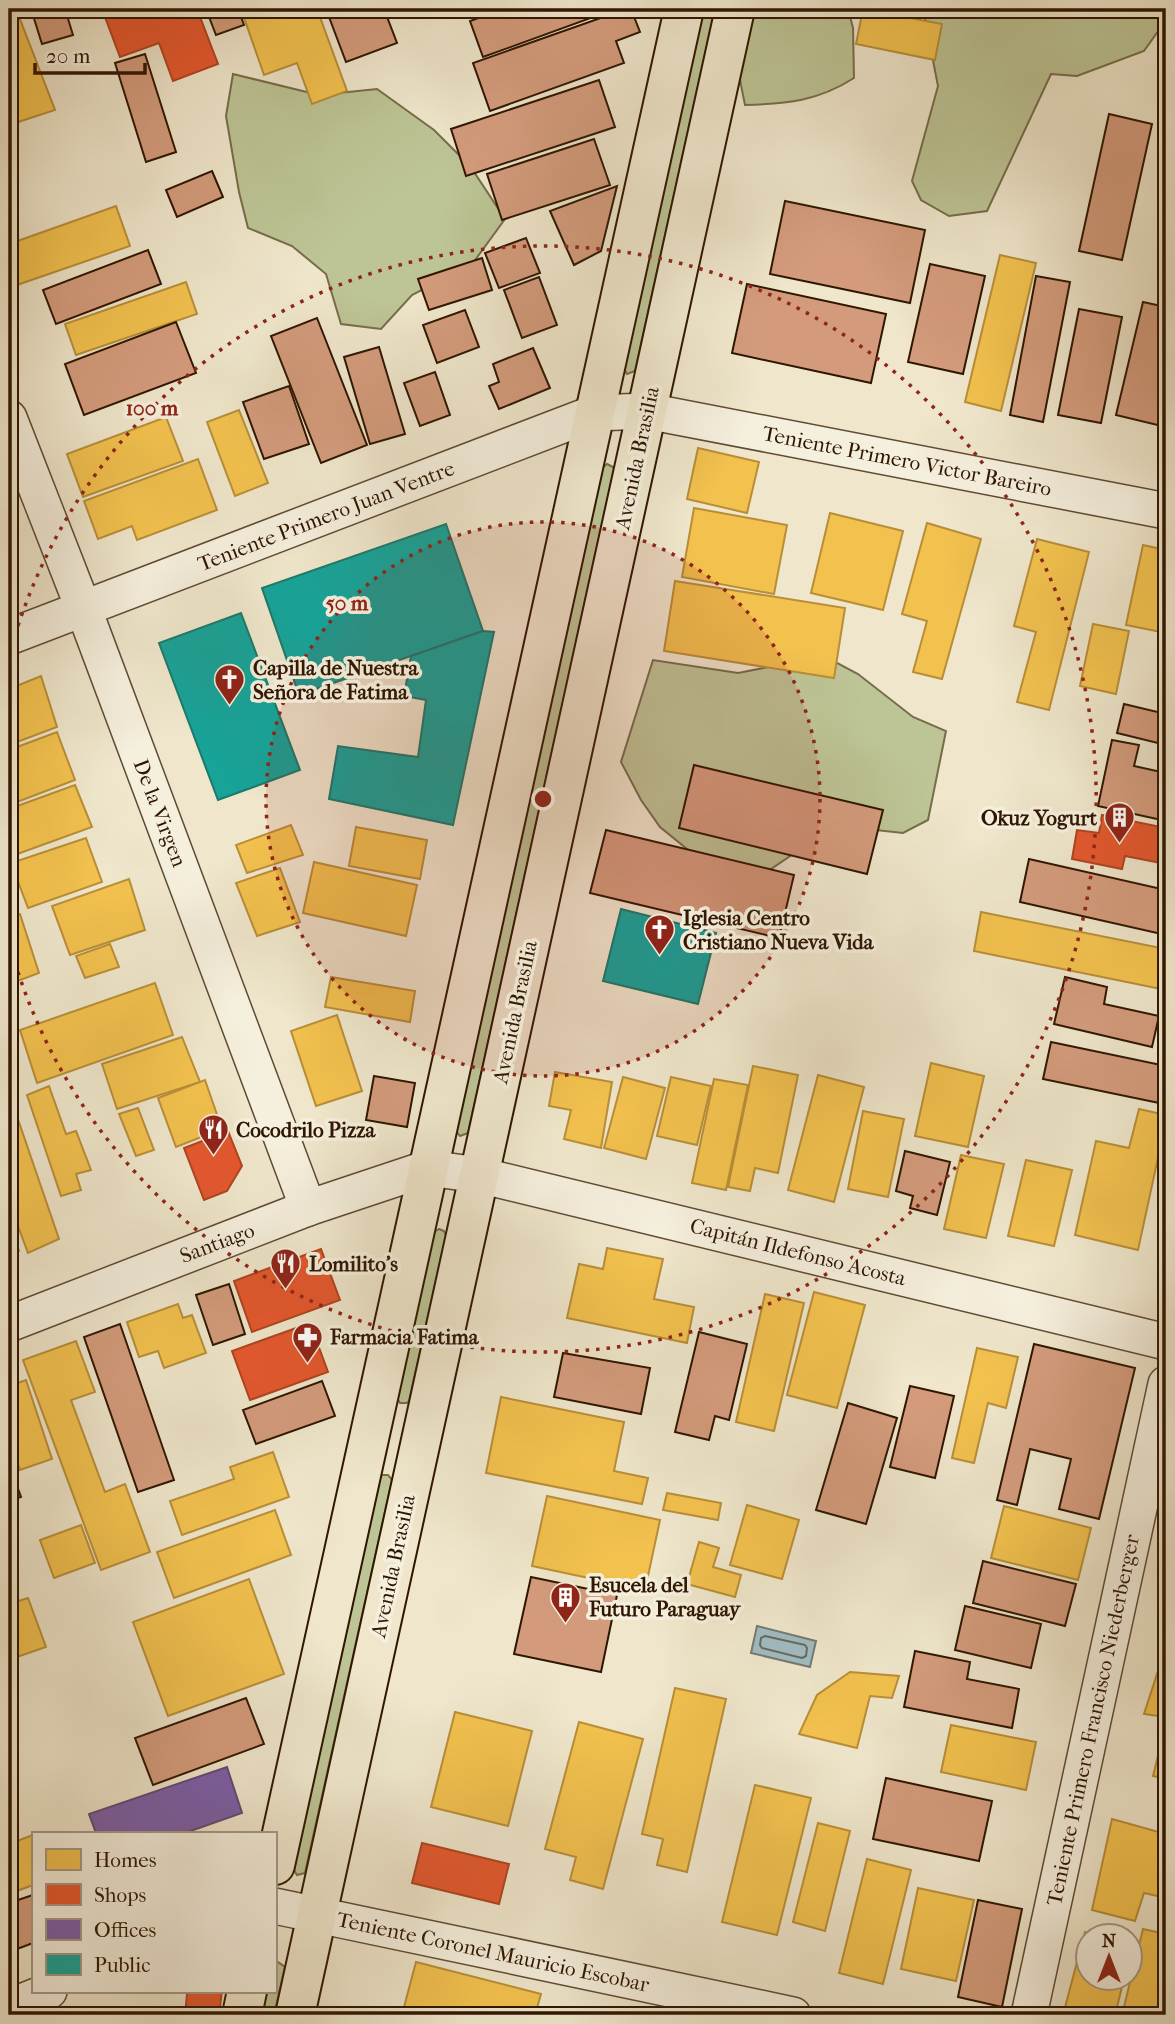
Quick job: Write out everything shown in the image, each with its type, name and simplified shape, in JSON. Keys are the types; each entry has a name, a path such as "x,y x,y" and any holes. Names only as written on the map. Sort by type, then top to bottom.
{"main road":[{"path":"276,1860 684,9"},
{"name":"Avenida Brasilia","path":"295,2015 736,9"},
{"path":"372,1423 421,1438"},
{"path":"242,2015 247,1993"}],"street":[{"name":"Teniente Primero Juan Ventre","path":"9,637 594,414 647,411"},
{"name":"Teniente Primero Victor Bareiro","path":"647,411 1166,511"},
{"name":"De la Virgen","path":"9,418 84,610 308,1209"},
{"name":"Capitán Ildefonso Acosta","path":"428,1168 479,1175 1166,1342"},
{"name":"Santiago","path":"9,1324 308,1209 428,1168"},
{"name":"Teniente Primero Francisco Niederberger","path":"1029,2015 1166,1384"},
{"name":"Teniente Coronel Mauricio Escobar","path":"276,1906 793,2015"},
{"path":"9,2007 44,1993"}],"green space":[{"path":"703,9 715,9 635,371 627,374 624,369"},
{"path":"754,9 848,9 853,28 854,78 828,92 802,100 745,105 738,70"},
{"path":"923,9 1166,9 1166,20 1144,51 1077,76 1051,74 987,211 949,216 921,200 912,181 938,86"},
{"path":"233,74 319,95 377,89 434,130 470,166 505,219 473,263 412,295 381,329 341,324 326,274 292,246 248,228 226,116"},
{"path":"607,464 614,470 468,1133 460,1136 456,1131 602,468"},
{"path":"824,656 858,674 913,717 946,731 928,820 903,833 848,827 796,852 761,876 708,866 660,827 641,800 621,762 653,660 738,673"},
{"path":"439,1229 446,1235 409,1401 400,1403 397,1398 434,1232"},
{"path":"382,1475 388,1475 392,1480 305,1873 297,1875 294,1870"},
{"path":"276,1963 285,1967 274,2015 262,2015 267,1993 276,1993"}],"water":[{"path":"757,1626 816,1641 810,1667 751,1653"}],"building: Homes":[{"path":"241,9 317,9 347,91 312,104 297,63 264,75"},
{"path":"863,9 942,24 935,60 856,44"},
{"path":"18,14 55,110 9,125 9,18"},
{"path":"116,206 130,246 11,287 9,244"},
{"path":"1000,255 1036,263 1001,411 965,402"},
{"path":"186,282 197,314 76,355 65,324"},
{"path":"239,410 268,483 235,496 207,422"},
{"path":"166,417 183,461 83,497 67,454"},
{"path":"698,448 759,462 747,513 687,499"},
{"path":"198,459 217,510 137,540 132,526 98,539 84,501"},
{"path":"694,508 787,525 774,594 682,577"},
{"path":"830,513 903,531 883,610 811,593"},
{"path":"927,523 981,539 942,679 913,672 927,621 902,614"},
{"path":"1037,539 1089,552 1049,710 1017,702 1036,632 1014,626"},
{"path":"1143,545 1166,550 1166,633 1126,625"},
{"path":"9,557 18,586 9,590"},
{"path":"675,581 845,608 834,678 664,651"},
{"path":"1093,624 1129,631 1116,694 1080,686"},
{"path":"41,676 57,727 9,745 9,689"},
{"path":"57,732 75,780 9,805 9,750"},
{"path":"75,785 92,827 9,857 9,809"},
{"path":"291,825 303,855 247,873 236,845"},
{"path":"356,827 427,840 420,879 349,866"},
{"path":"86,838 102,882 28,908 11,863"},
{"path":"314,862 417,885 406,936 303,913"},
{"path":"280,868 300,922 257,936 236,883"},
{"path":"129,879 145,930 70,955 52,906"},
{"path":"981,912 1166,949 1166,990 974,951"},
{"path":"20,914 39,973 15,982 9,962 9,918"},
{"path":"110,944 119,967 85,978 76,956"},
{"path":"331,977 415,991 410,1022 325,1007"},
{"path":"155,983 173,1035 37,1083 20,1030"},
{"path":"337,1015 362,1091 316,1106 291,1031"},
{"path":"182,1037 200,1082 117,1109 102,1064"},
{"path":"931,1063 984,1076 968,1147 915,1136"},
{"path":"753,1066 798,1075 778,1173 755,1168 750,1191 728,1187"},
{"path":"555,1072 612,1082 601,1148 564,1139 571,1110 549,1106"},
{"path":"818,1075 864,1087 834,1202 788,1190"},
{"path":"623,1077 665,1088 646,1159 604,1148"},
{"path":"671,1077 711,1086 697,1145 657,1136"},
{"path":"714,1079 748,1085 726,1190 692,1183"},
{"path":"205,1080 222,1129 176,1147 158,1098"},
{"path":"49,1086 66,1134 76,1131 91,1170 76,1174 81,1190 61,1196 27,1095"},
{"path":"9,1093 59,1239 28,1253 9,1202"},
{"path":"138,1108 154,1150 136,1156 119,1114"},
{"path":"1139,1109 1166,1115 1166,1121 1138,1250 1075,1235 1096,1141 1129,1148"},
{"path":"863,1111 904,1119 888,1197 848,1189"},
{"path":"961,1155 1004,1164 986,1238 944,1229"},
{"path":"1026,1160 1072,1170 1054,1246 1008,1236"},
{"path":"9,1225 19,1251 9,1255"},
{"path":"607,1248 663,1259 654,1299 694,1307 687,1343 567,1318 579,1264 603,1269"},
{"path":"814,1292 865,1305 837,1408 787,1395"},
{"path":"765,1294 804,1303 774,1431 736,1422"},
{"path":"178,1304 183,1318 192,1315 206,1353 164,1368 158,1351 139,1357 127,1322"},
{"path":"76,1341 95,1392 71,1400 105,1492 125,1484 150,1552 101,1570 23,1360"},
{"path":"977,1348 1018,1357 1006,1408 988,1403 974,1463 952,1458"},
{"path":"26,1380 52,1459 20,1470 9,1437 9,1386"},
{"path":"501,1397 624,1422 614,1471 648,1478 642,1504 486,1473"},
{"path":"273,1452 289,1497 182,1535 170,1501 234,1479 230,1467"},
{"path":"667,1493 721,1503 718,1520 663,1510"},
{"path":"547,1496 660,1520 645,1590 532,1566"},
{"path":"747,1505 799,1520 782,1579 730,1565"},
{"path":"1004,1506 1091,1528 1078,1580 991,1558"},
{"path":"275,1510 291,1555 174,1598 157,1552"},
{"path":"81,1525 95,1563 54,1578 40,1540"},
{"path":"699,1542 719,1548 713,1567 741,1575 735,1597 687,1584"},
{"path":"249,1579 284,1674 168,1716 133,1622"},
{"path":"28,1598 46,1647 17,1657 9,1633 9,1604"},
{"path":"1158,1671 1166,1673 1166,1717 1144,1714"},
{"path":"850,1672 899,1676 892,1698 870,1696 857,1748 799,1734 817,1695"},
{"path":"675,1688 726,1699 687,1872 657,1865 663,1839 642,1834"},
{"path":"455,1712 532,1731 508,1826 431,1807"},
{"path":"579,1722 643,1739 603,1889 570,1880 576,1857 545,1849"},
{"path":"1166,1724 1166,1779 1153,1776"},
{"path":"951,1725 1036,1742 1026,1790 941,1772"},
{"path":"755,1785 811,1798 777,1935 722,1922"},
{"path":"1112,1819 1166,1834 1166,1898 1144,1893 1135,1921 1092,1910"},
{"path":"818,1823 850,1831 825,1931 793,1922"},
{"path":"32,1835 32,1885 9,1894 9,1844"},
{"path":"867,1859 911,1870 883,1984 839,1973"},
{"path":"918,1888 974,1900 956,1981 901,1969"},
{"path":"1144,1929 1166,1934 1166,2015 1122,2015 1127,1993 1144,1993"},
{"path":"416,1962 541,1994 535,2015 439,2015 404,2007"},
{"path":"1074,1974 1074,1993 1120,1993 1115,2015 1063,2015"},
{"path":"163,2007 163,2015 132,2015 132,2008"}],"building: Shops":[{"path":"102,9 197,9 218,64 173,81 159,43 120,57"},
{"name":"Okuz Yogurt","path":"1102,815 1166,828 1166,864 1125,856 1122,869 1072,859 1077,830 1099,833"},
{"name":"Cocodrilo Pizza","path":"228,1131 242,1166 227,1191 204,1200 184,1148"},
{"path":"321,1249 340,1300 252,1332 234,1281"},
{"path":"310,1323 328,1372 250,1400 232,1351"},
{"path":"422,1843 509,1864 499,1904 412,1883"},
{"path":"222,1993 219,2015 185,2015 187,1994"}],"building: Offices":[{"path":"227,1767 242,1813 188,1832 96,1832 89,1814"}],"building: Public":[{"path":"446,524 483,631 299,695 262,588"},
{"name":"Capilla de Nuestra Señora de Fatima","path":"241,613 300,770 218,800 159,643"},
{"path":"483,631 494,632 453,825 329,799 338,746 418,757 426,700 404,696 411,656"},
{"path":"621,909 716,933 698,1004 603,981"}],"building: Other":[{"path":"31,9 65,9 73,35 42,44"},
{"path":"206,9 238,9 244,25 216,35"},
{"path":"326,9 384,9 397,43 346,62"},
{"path":"503,9 610,11 483,57 470,21"},
{"path":"631,9 640,32 616,41 624,63 490,111 473,63"},
{"path":"145,54 176,152 146,162 115,63"},
{"path":"599,80 615,127 466,176 451,129"},
{"path":"1109,114 1152,124 1122,260 1079,251"},
{"path":"594,139 610,185 502,220 487,174"},
{"path":"212,171 223,197 177,217 166,190"},
{"path":"617,186 601,251 574,265 550,211"},
{"path":"785,201 925,230 910,303 770,274"},
{"path":"526,238 540,273 499,288 485,253"},
{"path":"148,250 161,284 56,324 43,290"},
{"path":"482,258 492,290 429,310 418,279"},
{"path":"930,264 985,276 963,374 908,362"},
{"path":"1036,276 1070,282 1043,422 1010,415"},
{"path":"539,277 557,325 522,338 504,290"},
{"path":"747,284 886,314 871,383 732,353"},
{"path":"1143,302 1166,307 1166,427 1116,415"},
{"path":"1079,309 1122,317 1101,423 1058,415"},
{"path":"465,310 479,347 437,363 423,325"},
{"path":"317,318 367,445 321,463 271,336"},
{"path":"176,322 196,373 84,415 65,364"},
{"path":"379,347 405,434 370,444 344,357"},
{"path":"533,348 550,388 499,409 489,386 499,382 493,364"},
{"path":"435,372 450,415 420,426 404,383"},
{"path":"289,386 309,444 264,459 243,402"},
{"path":"1124,704 1166,714 1166,745 1117,733"},
{"path":"1112,740 1139,745 1134,766 1166,773 1166,821 1098,806"},
{"path":"694,765 883,810 867,874 679,828"},
{"path":"606,830 794,875 779,938 590,893"},
{"path":"1029,859 1166,890 1166,935 1020,902"},
{"path":"1065,977 1107,987 1104,1004 1159,1016 1152,1047 1054,1024"},
{"path":"1051,1042 1166,1066 1164,1104 1043,1079"},
{"path":"374,1076 415,1083 407,1127 366,1120"},
{"path":"905,1151 950,1162 937,1215 910,1208 913,1196 896,1191"},
{"path":"229,1284 245,1334 213,1345 196,1295"},
{"path":"120,1324 174,1480 138,1492 84,1337"},
{"path":"699,1332 747,1344 729,1420 715,1416 709,1440 675,1432"},
{"path":"1034,1344 1135,1368 1099,1519 1059,1509 1071,1459 1030,1449 1017,1505 997,1500"},
{"path":"563,1353 650,1368 641,1414 554,1397"},
{"path":"322,1381 335,1416 256,1444 243,1410"},
{"path":"910,1386 954,1396 935,1478 890,1467"},
{"path":"848,1403 897,1418 866,1524 816,1510"},
{"path":"9,1464 21,1497 9,1501"},
{"path":"983,1561 1076,1584 1065,1626 973,1603"},
{"name":"Esucela del Futuro Paraguay","path":"531,1577 617,1595 601,1672 514,1654"},
{"path":"965,1606 1041,1624 1031,1668 955,1650"},
{"path":"915,1651 970,1662 967,1679 1019,1689 1012,1728 904,1707"},
{"path":"246,1698 264,1744 153,1785 135,1738"},
{"path":"886,1778 992,1801 979,1861 873,1839"},
{"path":"32,1895 32,1943 9,1952 9,1903"},
{"path":"978,1900 1022,1909 1002,2007 958,1997"}],"place":[{"name":"Capilla de Nuestra Señora de Fatima","path":"230,707"},
{"name":"Okuz Yogurt","path":"1120,845"},
{"name":"Iglesia Centro Cristiano Nueva Vida","path":"660,957"},
{"name":"Cocodrilo Pizza","path":"213,1157"},
{"name":"Lomilito's","path":"286,1291"},
{"name":"Farmacia Fatima","path":"307,1364"},
{"name":"Esucela del Futuro Paraguay","path":"566,1624"}]}
